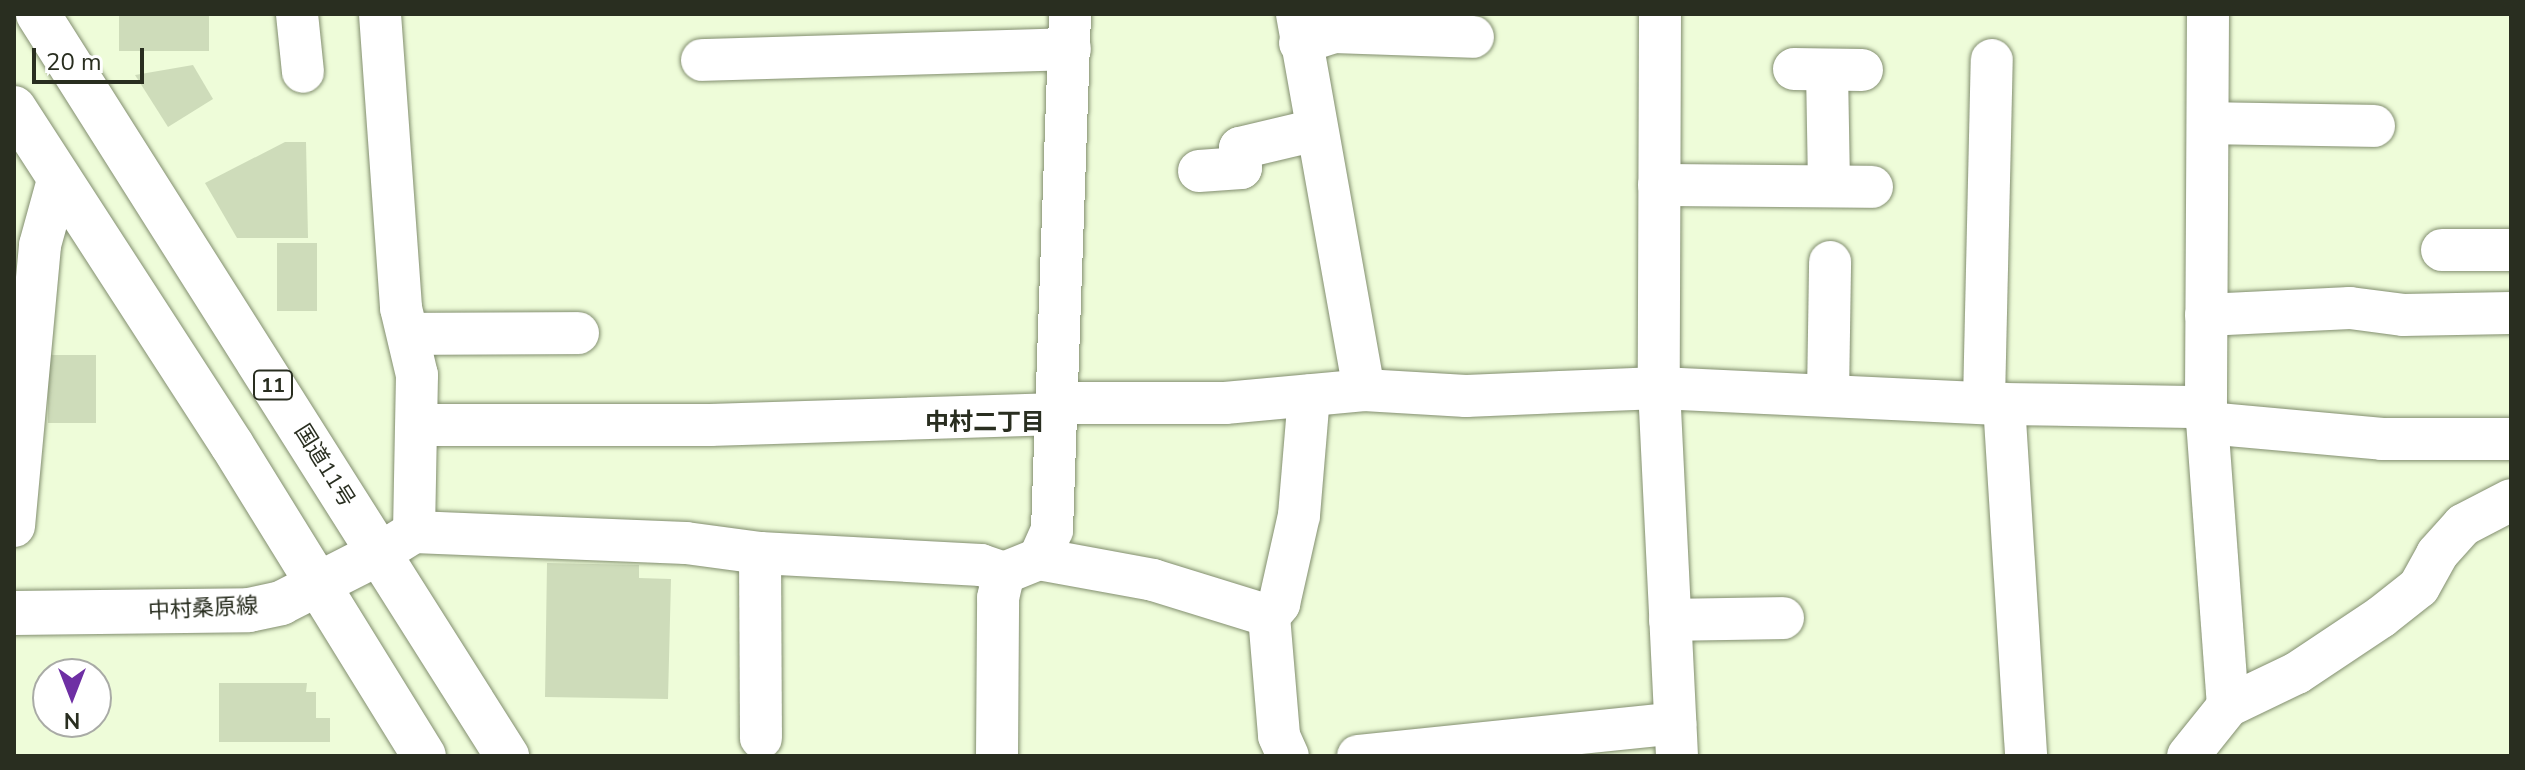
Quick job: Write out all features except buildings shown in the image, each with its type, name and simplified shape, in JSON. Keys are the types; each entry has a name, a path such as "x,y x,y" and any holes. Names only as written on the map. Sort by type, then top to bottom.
{"main road":[{"name":"国道11号","path":"38,14 397,543 507,756"},
{"path":"14,108 320,585 424,756"},
{"name":"中村桑原線","path":"14,613 249,610 281,603 397,543"}],"street":[{"path":"297,14 303,72"},
{"path":"380,14 408,334 417,375 417,425 397,543 686,543 760,553 1022,566 1153,580 1269,616"},
{"path":"1358,756 1676,739 1659,388 1660,14"},
{"path":"2208,14 2207,415 2228,706"},
{"path":"1364,390 1298,29 1473,37"},
{"path":"702,60 1070,31 1052,530 1022,566 996,645 997,756"},
{"path":"1992,60 1994,403 2026,756"},
{"path":"1828,70 1829,186"},
{"path":"2208,123 2374,126"},
{"path":"1199,171 1241,168 1240,148 1316,130"},
{"path":"14,526 20,413 40,245 58,180"},
{"path":"1659,185 1872,187"},
{"path":"2442,250 2511,250"},
{"path":"1828,395 1830,262"},
{"path":"2206,315 2350,308 2403,315 2511,313"},
{"path":"408,334 578,333"},
{"path":"417,425 710,425 1225,403 1364,390 1466,396 1659,388 2207,415 2382,439 2511,439"},
{"path":"1288,756 1279,736 1269,616 1279,604 1299,515 1309,395"},
{"path":"2188,756 2228,706 2297,673 2381,617 2419,587 2437,554 2463,525 2511,500"},
{"path":"760,553 761,738"},
{"path":"1670,620 1783,618"}],"district":[{"name":"中村二丁目","path":"985,423"}]}
